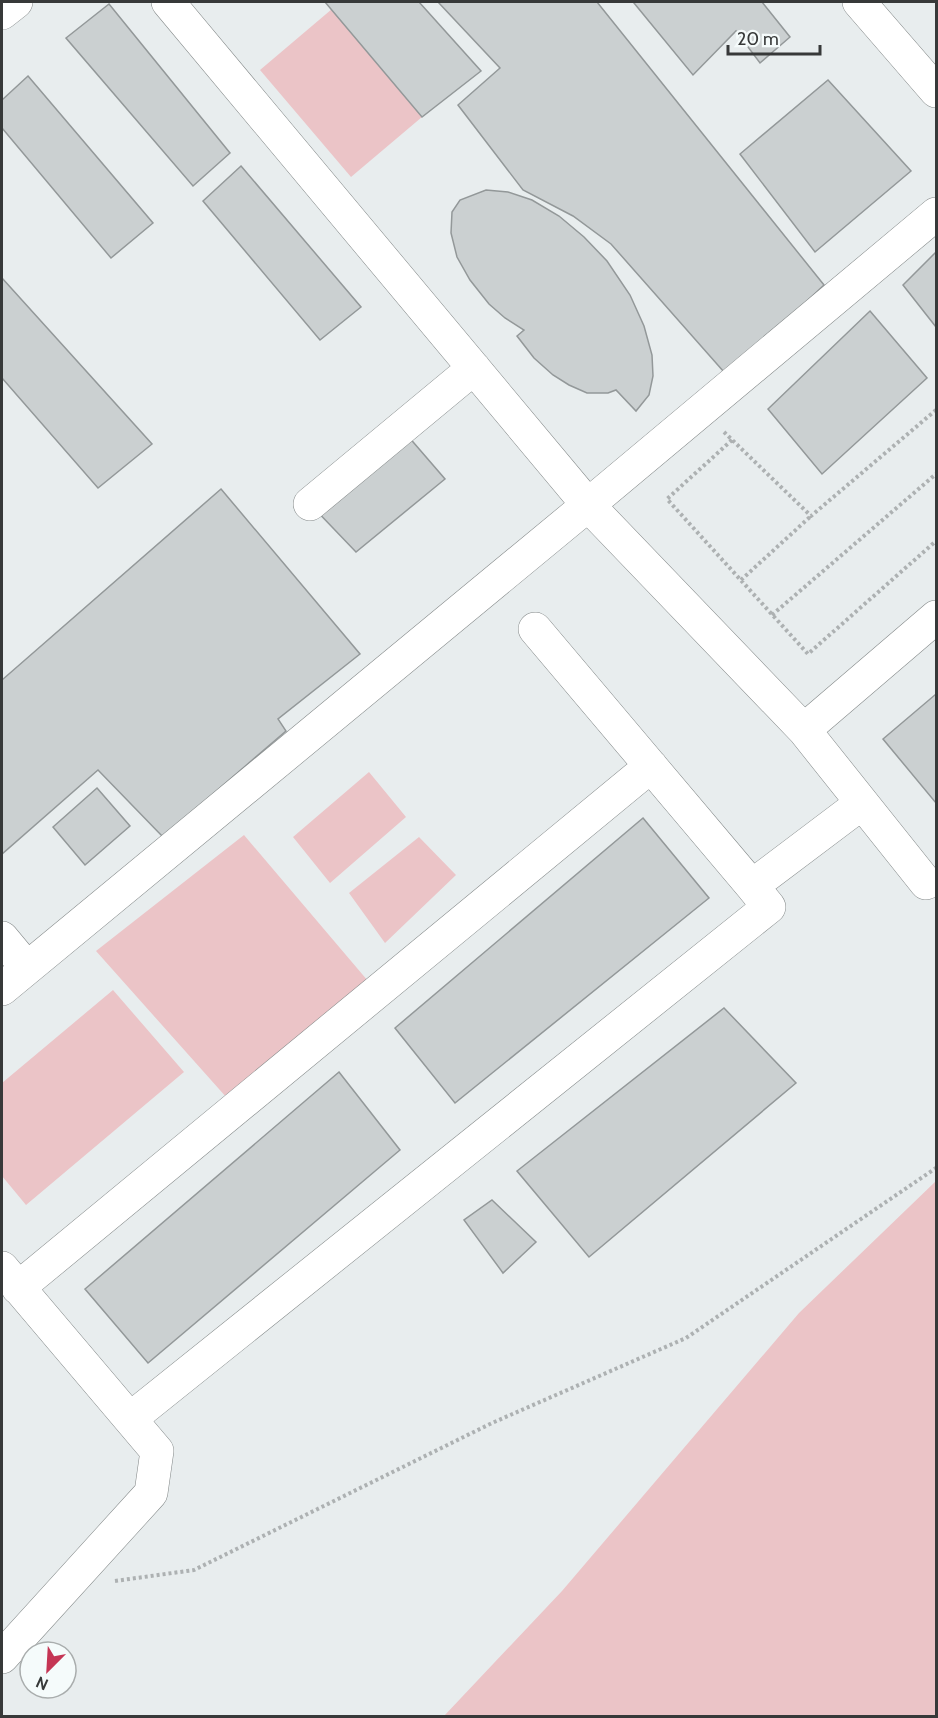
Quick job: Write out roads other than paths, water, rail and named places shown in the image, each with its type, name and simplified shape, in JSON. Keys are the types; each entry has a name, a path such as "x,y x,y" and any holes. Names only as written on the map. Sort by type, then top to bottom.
{"street":[{"path":"2,14 16,2"},
{"path":"168,2 588,505 804,730 926,883"},
{"path":"860,2 936,91"},
{"path":"2,989 936,214"},
{"path":"310,504 474,368"},
{"path":"804,730 936,617"},
{"path":"130,1419 769,907 536,629"},
{"path":"2,1657 151,1493 157,1451 10,1278 651,766"},
{"path":"752,886 862,803"},
{"path":"2,938 27,968"}]}
